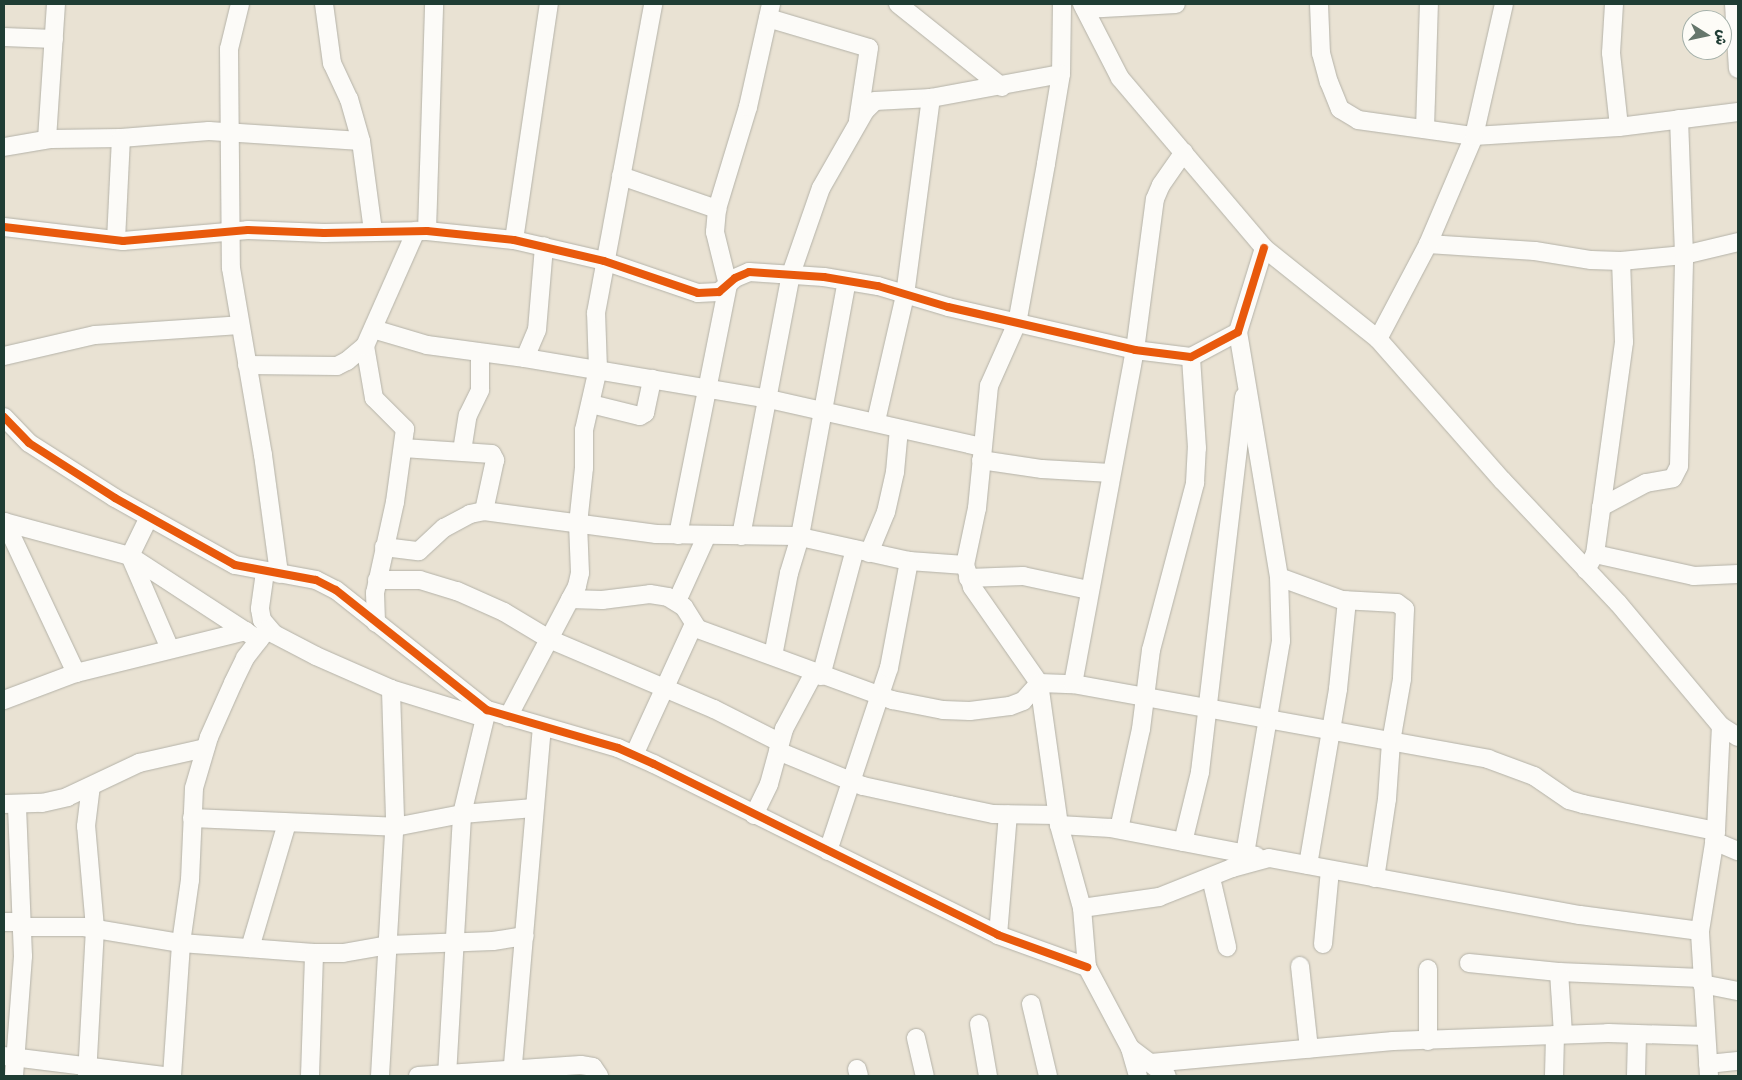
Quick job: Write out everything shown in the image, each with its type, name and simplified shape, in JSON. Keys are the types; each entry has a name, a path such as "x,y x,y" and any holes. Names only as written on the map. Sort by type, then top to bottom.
{"street":[{"path":"47,139 56,4"},
{"path":"172,1076 181,943 190,880 194,788 205,748 258,633 260,609 272,573 264,455 231,268 229,230 229,49 240,4"},
{"path":"324,4 332,63 349,100 361,141 373,231"},
{"path":"247,365 337,366 365,346 422,231 434,4"},
{"path":"514,240 549,4"},
{"path":"508,717 570,599 580,574 578,524 584,468 584,430 598,370 596,313 604,261 653,4"},
{"path":"898,4 1002,87"},
{"path":"1062,4 1061,74 1017,323 989,386 977,508 966,572 1039,684 1058,820 1082,908 1087,967 1130,1048 1138,1076"},
{"path":"1176,4 1084,6 1120,78 1264,248 1378,339 1407,376 1586,570 1721,726 1738,737"},
{"path":"1319,4 1321,53 1340,109 1358,120 1474,136 1619,127 1738,112"},
{"path":"1426,130 1429,4"},
{"path":"1378,339 1428,244 1474,136 1504,4"},
{"path":"1614,4 1611,53 1619,127"},
{"path":"1734,4 1738,69"},
{"path":"678,535 709,390 728,285 715,232 716,209 748,107 769,11 868,48 858,121"},
{"path":"4,37 54,39"},
{"path":"740,536 769,399 791,274 821,188 858,121 875,101 931,98 1002,87 1061,74"},
{"path":"876,421 905,295 931,98"},
{"path":"1600,507 1646,483 1666,481 1677,474 1684,255 1679,119"},
{"path":"4,147 47,139 121,138 230,132 361,141"},
{"path":"116,240 121,138"},
{"path":"1072,684 1110,473 1135,350 1156,199 1161,185 1184,152"},
{"path":"621,176 716,209"},
{"path":"4,227 116,240 229,230 422,231 514,240 544,246 604,261 698,293 712,295 749,272 791,274 847,281 1135,350 1191,357 1238,332"},
{"path":"1428,244 1535,251 1591,260 1621,261 1684,255 1738,242"},
{"path":"525,358 537,330 544,246"},
{"path":"1245,853 1280,649 1279,577 1238,332 1264,248"},
{"path":"1586,570 1595,554 1624,342 1621,261"},
{"path":"773,656 789,573 800,536 825,411 847,281"},
{"path":"4,356 95,336 240,325"},
{"path":"373,329 427,345 525,358 652,379 769,399 876,421 1042,469 1110,473"},
{"path":"365,346 374,398 385,412 403,424 404,448 377,580 373,607 376,623"},
{"path":"462,451 468,415 480,390 480,353"},
{"path":"1119,830 1141,729 1142,698 1151,650 1196,475 1191,357"},
{"path":"591,404 640,416 646,412 652,379"},
{"path":"1183,842 1200,772 1205,709 1218,637 1234,464 1246,381"},
{"path":"4,416 30,443 150,517 235,565 316,580 336,590 486,714"},
{"path":"754,815 768,784 778,746 817,674 862,551 886,512 895,472 899,429"},
{"path":"404,448 462,451 494,456 484,511"},
{"path":"384,547 419,551 444,528 470,514 484,511 678,535 800,536 862,551 966,572 1022,576 1089,590"},
{"path":"130,556 150,517"},
{"path":"4,522 130,556 258,633 390,689 486,714 508,717 634,755 998,935 1087,967"},
{"path":"4,522 76,673"},
{"path":"677,601 707,535"},
{"path":"1595,554 1694,576 1738,574"},
{"path":"130,556 170,649"},
{"path":"828,851 853,782 894,650 909,561"},
{"path":"1279,577 1347,600 1397,603 1405,609 1402,679 1391,742 1387,799 1375,878"},
{"path":"377,580 431,582 504,612 549,639 664,690 714,709 778,746 853,782 950,806 1119,830 1580,915 1700,931"},
{"path":"570,599 602,600 650,594 677,601 698,628 817,674 879,695 943,710 970,711 1023,701 1039,684 1072,684 1330,730 1511,766 1534,776 1570,800 1715,836 1738,851"},
{"path":"1308,864 1341,664 1347,600"},
{"path":"634,755 694,624"},
{"path":"4,700 76,673 170,649 258,633"},
{"path":"380,1076 395,827 390,689"},
{"path":"447,1075 462,814 486,714"},
{"path":"1721,726 1715,836 1700,931 1702,981 1709,1070 1738,1061"},
{"path":"513,1073 542,728"},
{"path":"14,1076 10,1056 22,925 11,804 67,797 91,788 139,762 205,748"},
{"path":"86,1072 95,928 86,826 91,788"},
{"path":"192,818 395,827 462,814 534,808"},
{"path":"998,935 1008,814"},
{"path":"250,948 287,823"},
{"path":"1082,908 1159,897 1247,863 1270,858"},
{"path":"1323,944 1330,870"},
{"path":"1211,878 1227,946"},
{"path":"4,922 22,925 95,928 181,943 314,953 343,953 389,945 454,940 493,941 525,936"},
{"path":"310,1076 314,953"},
{"path":"1469,963 1559,972 1702,981 1738,991"},
{"path":"1300,966 1308,1049"},
{"path":"1428,969 1428,1040"},
{"path":"1554,1076 1559,1034 1559,972"},
{"path":"1031,1004 1048,1076"},
{"path":"979,1024 988,1076"},
{"path":"1151,1063 1428,1040 1559,1034 1706,1036"},
{"path":"1636,1076 1637,1036"},
{"path":"916,1038 925,1076"},
{"path":"1130,1048 1168,1076"},
{"path":"10,1056 86,1072 165,1076"},
{"path":"418,1076 513,1073 589,1066 599,1076"}],"cycle path":[{"path":"4,227 123,241 248,230 324,233 427,231 514,240 604,261 698,293 719,292 735,278 749,272 824,277 878,286 948,307 1135,350 1191,357 1238,332 1264,248"},
{"path":"4,417 29,443 115,498 235,565 316,580 336,590 487,710 618,748 654,764 998,935 1087,967"}]}
